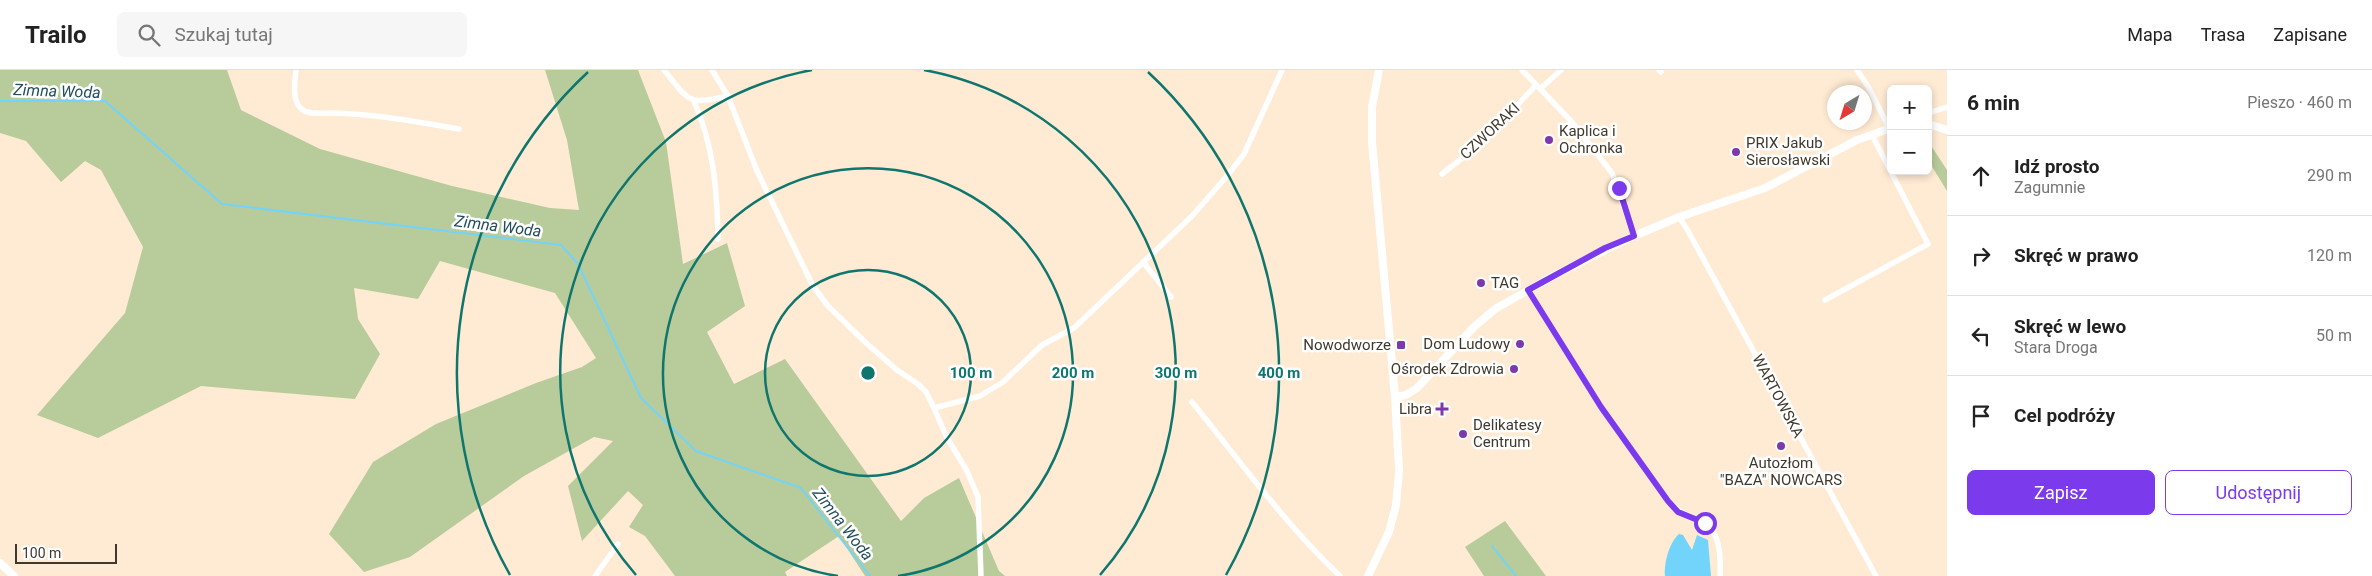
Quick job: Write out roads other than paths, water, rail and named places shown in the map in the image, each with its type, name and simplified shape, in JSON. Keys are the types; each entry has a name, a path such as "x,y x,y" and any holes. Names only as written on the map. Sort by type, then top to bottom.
{"street":[{"path":"296,70 296,99 299,107 308,112 351,113 459,128"},
{"path":"664,70 687,98 694,101 728,96"},
{"path":"712,70 728,96 757,171 814,286 828,306 865,342 926,392 946,436 968,471 978,496 981,576"},
{"path":"934,408 980,396 1003,382 1037,349 1074,328 1192,216 1236,164 1258,124 1282,70"},
{"path":"1368,576 1385,544 1394,516 1398,494 1395,397 1372,142 1372,106 1379,70"},
{"path":"1522,70 1572,122 1612,173 1634,236"},
{"name":"CZWORAKI","path":"1442,174 1485,140 1538,87 1561,70"},
{"path":"1857,70 1887,122"},
{"path":"694,101 710,145 716,192 718,239"},
{"path":"1932,112 1947,107"},
{"path":"1932,125 1947,130"},
{"path":"1395,397 1412,392 1474,327 1494,309 1605,248 1679,217 1765,188 1832,152 1887,129"},
{"path":"1825,300 1928,244 1872,135"},
{"name":"WARTOWSKA","path":"1679,217 1692,237 1876,576"},
{"path":"1143,262 1171,297"},
{"path":"1528,290 1601,407 1668,501 1678,512 1705,523 1713,532 1718,541 1720,576"},
{"path":"1192,402 1273,503 1324,561 1340,576"},
{"path":"595,576 618,544"},
{"path":"0,563 14,576"}],"water":[{"path":"1679,534 1683,535 1692,550 1697,535 1708,540 1711,576 1665,576 1668,553 1672,543"}],"waterway":[{"name":"Zimna Woda","path":"0,101 105,101 222,204 561,245 578,264 641,398 696,451 801,488 870,576"},
{"path":"1492,546 1516,576"}],"place":[{"name":"Kaplica i Ochronka","path":"1549,140"},
{"name":"PRIX Jakub Sierosławski","path":"1736,152"},
{"name":"TAG","path":"1481,283"},
{"name":"Dom Ludowy","path":"1520,344"},
{"name":"Nowodworze","path":"1401,345"},
{"name":"Ośrodek Zdrowia","path":"1514,369"},
{"name":"Libra","path":"1442,409"},
{"name":"Delikatesy Centrum","path":"1463,434"},
{"name":"Autozłom \"BAZA\" NOWCARS","path":"1781,446"}]}
